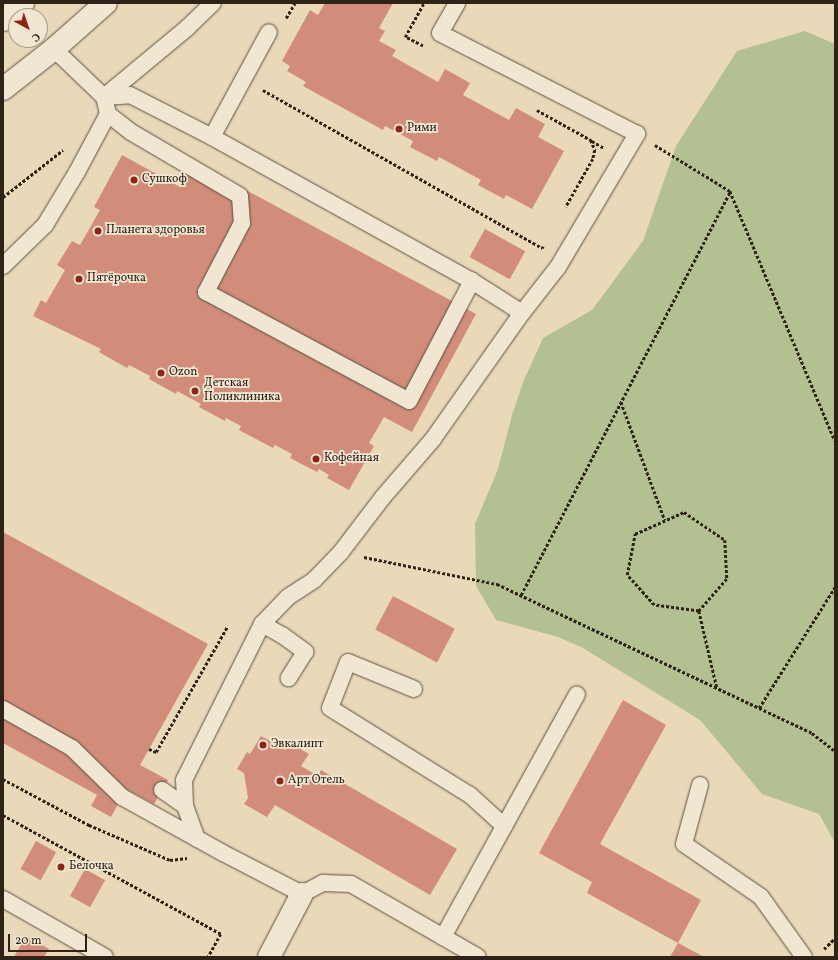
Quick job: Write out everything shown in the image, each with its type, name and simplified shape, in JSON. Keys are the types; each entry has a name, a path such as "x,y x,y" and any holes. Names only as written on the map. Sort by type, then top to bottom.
{"main road":[{"path":"3,20 23,3"},
{"path":"3,89 54,49 106,3"},
{"path":"269,957 302,894"}],"lane":[{"path":"104,97 187,28 213,3"},
{"path":"197,839 185,806 184,780 262,624 288,597 314,580 341,552 383,496 433,439 522,313 558,267 637,134 440,33 457,3"},
{"path":"212,137 269,32"},
{"path":"54,49 104,97 108,114 131,132 240,196 242,223 206,292 409,401 472,281"},
{"path":"104,97 130,96 212,137 472,281 522,313"},
{"path":"3,266 45,225 77,172 108,114"},
{"path":"262,624 282,634 305,652 288,678"},
{"path":"414,689 348,662 330,708 470,795 504,826"},
{"path":"443,936 577,694"},
{"path":"3,709 72,748 122,797 223,853 302,894 323,883 351,884 478,957"},
{"path":"700,785 684,844 761,897 804,957"},
{"path":"162,790 185,806"},
{"path":"3,899 106,957"}],"path":[{"path":"283,24 295,3"},
{"path":"424,3 406,37 426,48"},
{"path":"261,87 264,91 542,248 546,241"},
{"path":"537,109 591,140 595,150 594,159 562,214"},
{"path":"637,134 730,191 835,441"},
{"path":"521,595 730,191"},
{"path":"621,402 665,520"},
{"path":"684,512 725,540 727,579 699,611 654,605 627,575 635,534 684,512"},
{"path":"341,552 497,584 812,733 835,751"},
{"path":"759,708 835,588"},
{"path":"699,611 717,688"},
{"path":"149,749 156,752 227,628"},
{"path":"3,779 89,825 170,860 223,853"},
{"path":"3,816 221,934 208,957"}],"green space":[{"path":"805,31 835,44 835,843 819,814 762,794 700,720 583,648 558,637 496,620 476,586 475,524 498,469 512,415 524,380 543,338 592,310 643,241 676,146 737,51"}],"building":[{"path":"325,3 393,3 379,28 385,31 379,41 396,50 392,56 438,82 445,69 470,83 463,95 509,120 516,108 545,124 538,137 564,151 532,209 506,195 504,199 478,185 481,180 439,157 437,161 410,147 413,141 385,126 383,130 303,86 306,82 287,71 290,66 282,61 310,10 318,15"},
{"path":"122,155 180,187 194,162 476,314 412,432 384,417 369,443 374,446 349,490 327,478 329,475 319,469 317,472 290,458 292,454 275,445 273,448 239,430 241,426 226,418 225,421 199,407 201,404 177,391 176,394 149,379 150,376 129,365 127,368 99,352 101,349 33,316 41,300 46,303 65,270 57,265 72,241 80,245 100,210 94,207"},
{"path":"485,229 525,251 510,279 469,257"},
{"path":"3,532 208,644 140,765 168,780 154,804 126,789 111,817 91,806 97,795 3,743"},
{"path":"393,596 455,629 437,662 375,630"},
{"path":"623,700 666,725 600,844 701,900 678,943 587,893 592,882 539,853"},
{"path":"261,736 286,750 290,743 309,754 301,766 318,776 321,770 457,849 430,895 275,805 267,817 244,804 248,798 244,773 237,769 247,752 250,754"},
{"path":"36,841 56,852 41,880 20,869"},
{"path":"85,869 105,880 90,907 70,896"},
{"path":"26,936 49,949 44,957 14,957"},
{"path":"678,943 704,957 670,957"}],"place":[{"name":"Рими","path":"399,129"},
{"name":"Сушкоф","path":"134,180"},
{"name":"Планета здоровья","path":"98,231"},
{"name":"Пятёрочка","path":"79,279"},
{"name":"Ozon","path":"161,373"},
{"name":"Детская Поликлиника","path":"195,391"},
{"name":"Кофейная","path":"316,459"},
{"name":"Эвкалипт","path":"263,745"},
{"name":"Арт Отель","path":"280,781"},
{"name":"Белочка","path":"61,867"}]}
